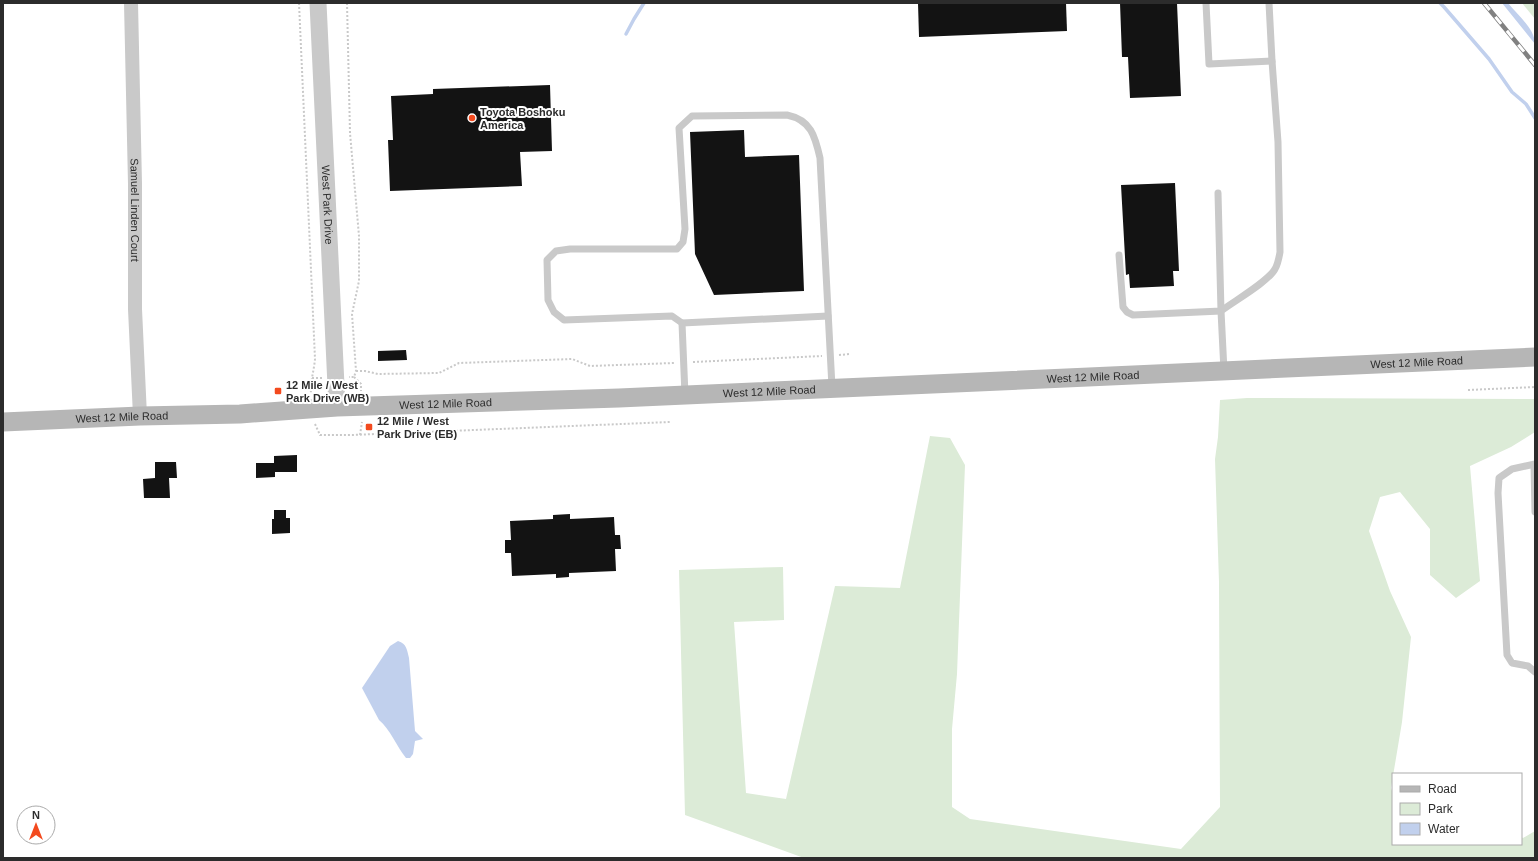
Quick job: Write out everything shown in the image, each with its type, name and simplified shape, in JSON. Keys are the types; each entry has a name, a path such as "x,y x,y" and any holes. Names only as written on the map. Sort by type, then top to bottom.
{"main road":[{"name":"West 12 Mile Road","path":"3,422 140,416 240,414 337,407 832,389 1535,357"}],"street":[{"name":"Samuel Linden Court","path":"130,3 135,184 135,309 140,416"},
{"name":"West Park Drive","path":"318,3 337,407"}],"lane":[{"path":"1206,3 1209,64 1272,61"},
{"path":"1119,255 1124,307 1127,312 1132,315 1221,312 1254,289 1274,271 1279,262 1280,252 1278,142 1272,61 1270,3"},
{"path":"828,316 682,323 672,316 564,320 554,312 548,300 548,260 556,251 570,249 677,248 683,242 685,229 679,128 692,116 786,115 797,117 808,126 816,142 820,158 832,389"},
{"path":"1218,193 1224,371"},
{"path":"682,323 684,395"},
{"path":"1535,512 1534,465 1512,469 1499,478 1498,493 1507,655 1512,663 1528,666 1535,672"}],"path":[{"path":"299,3 315,359 314,372 310,386"},
{"path":"312,378 354,377 356,371 352,314 359,281 359,236 350,133 347,3"},
{"path":"356,371 365,371 378,374 439,373 459,363 572,359 590,366 850,354"},
{"path":"1468,390 1535,387"},
{"path":"315,424 320,435 360,435 670,422"},
{"path":"360,435 362,424"}],"green space":[{"path":"1522,3 1535,3 1535,19"},
{"path":"1247,398 1535,399 1535,432 1511,447 1470,466 1480,581 1456,598 1430,575 1430,529 1400,492 1380,497 1369,531 1390,591 1411,637 1402,722 1394,773 1392,773 1392,845 1522,845 1522,838 1535,831 1535,858 804,858 685,815 679,570 783,567 784,620 734,622 746,793 786,799 835,586 900,588 930,436 950,438 965,465 957,674 952,729 952,807 970,819 1181,849 1220,807 1219,582 1215,459 1220,400"}],"water":[{"path":"1502,3 1508,3 1525,22 1532,33 1535,44"},
{"path":"398,641 405,646 408,652 415,731 423,739 415,741 413,754 410,758 406,758 387,728 379,720 362,688 390,646"}],"building":[{"path":"918,3 1066,3 1067,31 919,37"},
{"path":"1120,3 1177,3 1181,96 1130,98 1128,57 1122,57"},
{"name":"Toyota Boshoku America","path":"550,85 552,151 520,152 522,186 390,191 388,140 393,140 391,96 433,94 433,89"},
{"path":"744,130 745,157 799,155 804,291 714,295 695,254 690,132"},
{"path":"1175,183 1179,271 1173,271 1174,286 1130,288 1129,274 1126,275 1121,185"},
{"path":"406,350 407,360 378,361 378,351"},
{"path":"297,455 297,472 275,472 275,477 256,478 256,463 274,463 274,456"},
{"path":"155,462 176,462 177,478 169,478 170,498 144,498 143,479 155,478"},
{"path":"274,510 286,510 286,518 290,518 290,533 272,534 272,519 274,519"},
{"path":"570,514 570,519 614,517 615,535 620,535 621,549 615,549 616,571 569,573 569,577 556,578 556,574 512,576 511,553 505,553 505,540 511,540 510,521 553,519 553,515"}],"waterway":[{"path":"626,34 644,3"},
{"path":"1440,3 1489,59 1512,92 1526,104 1535,118"}],"railway":[{"path":"1484,3 1535,65"}],"place":[{"name":"Toyota Boshoku America","path":"472,118"},
{"name":"12 Mile / West Park Drive (WB)","path":"278,391"},
{"name":"12 Mile / West Park Drive (EB)","path":"369,427"}]}
